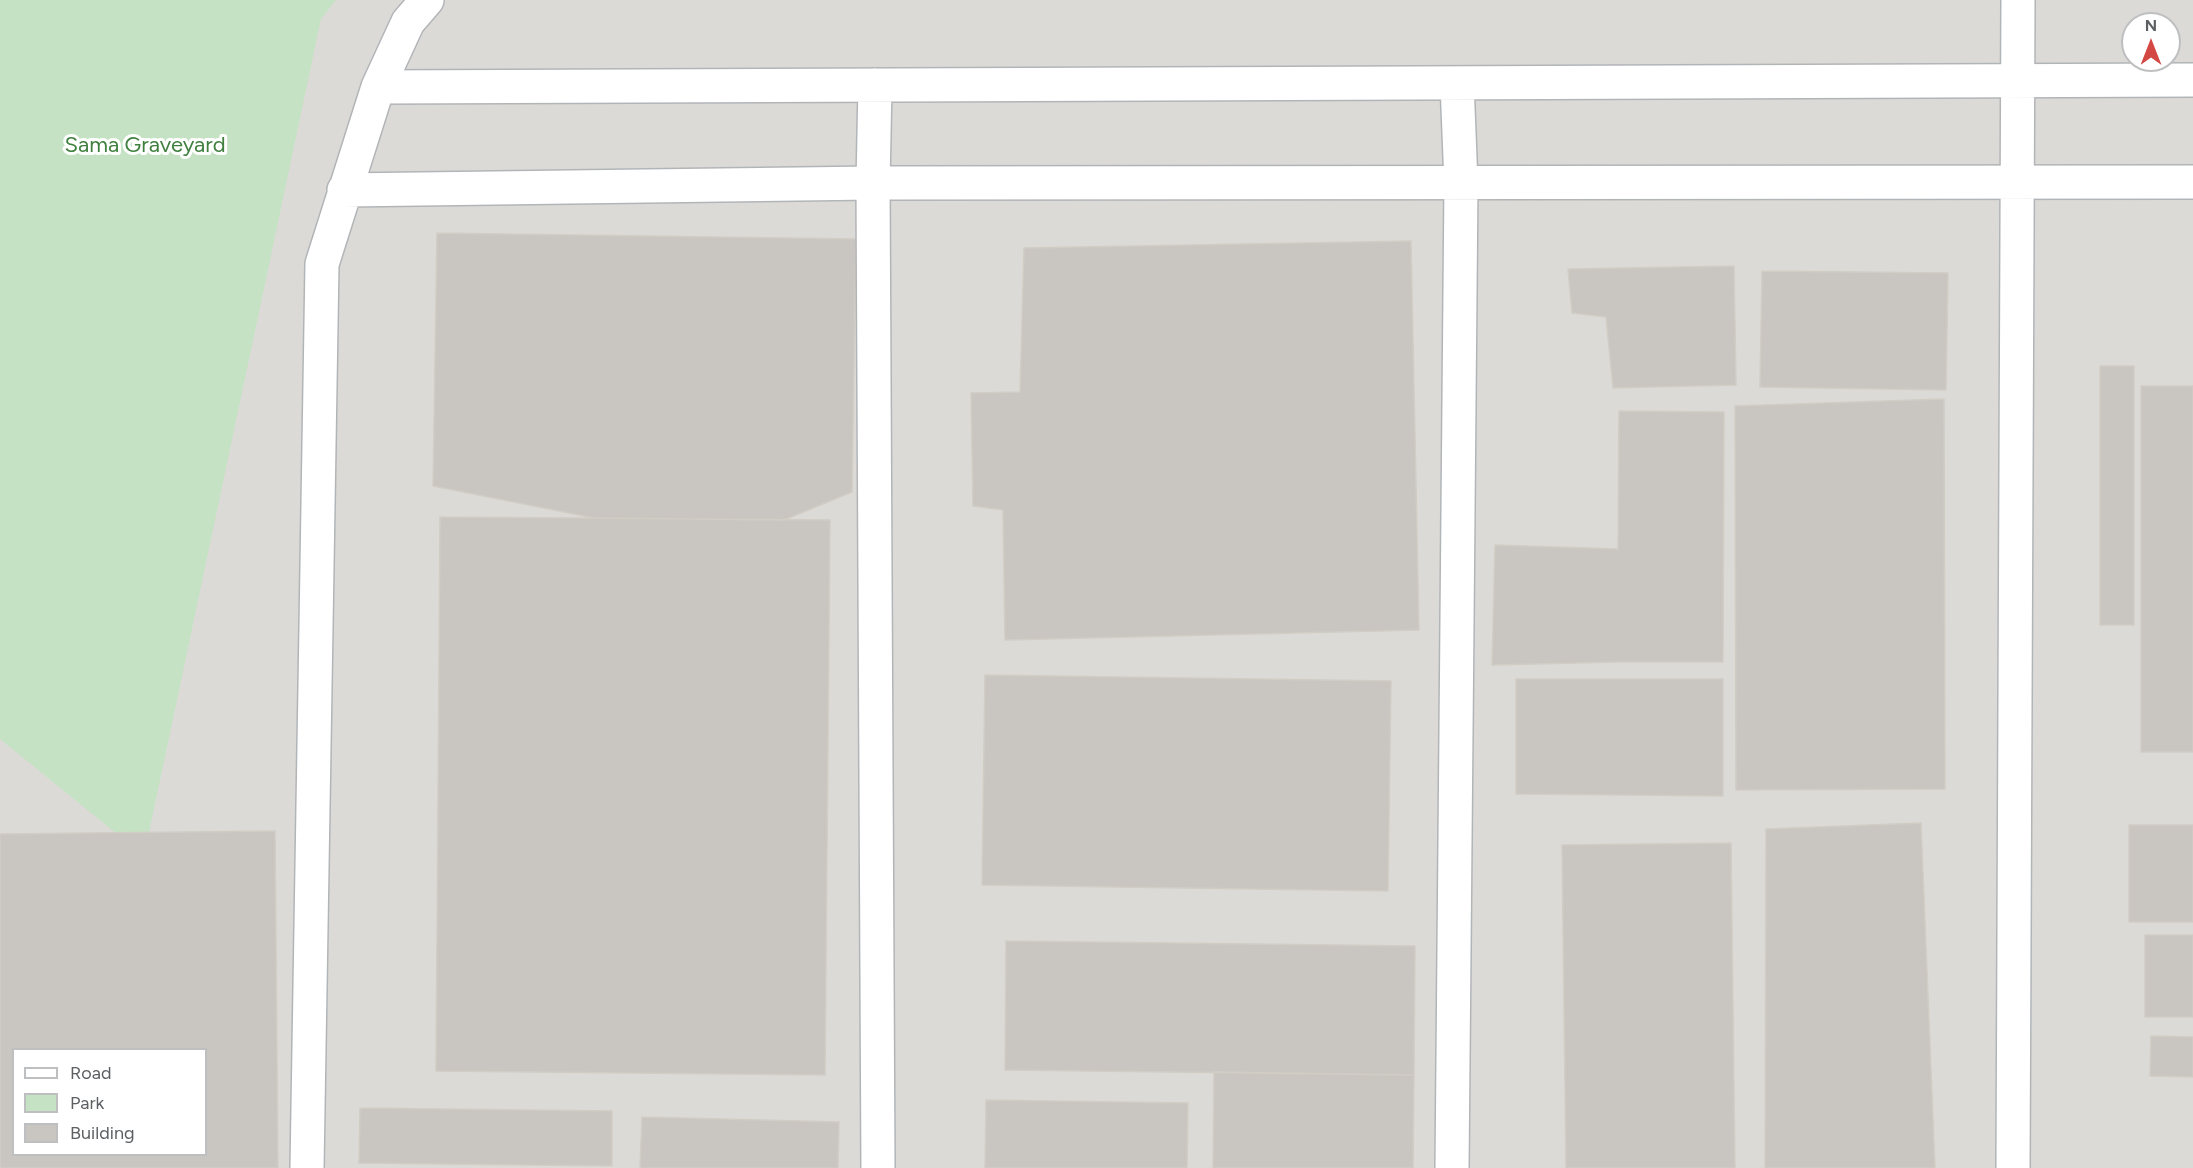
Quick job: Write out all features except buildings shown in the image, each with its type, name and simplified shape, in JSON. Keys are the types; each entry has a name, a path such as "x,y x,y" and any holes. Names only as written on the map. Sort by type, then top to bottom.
{"street":[{"path":"307,1168 322,264 378,87 408,22 427,0"},
{"path":"2013,1168 2018,0"},
{"path":"378,87 2193,80"},
{"path":"1452,1168 1461,183 1457,83"},
{"path":"875,85 873,183 878,1168"},
{"path":"345,190 873,183 2193,182"}],"shaded area":[{"path":"196,0 2193,0 2193,1168 0,1168 0,632"}],"green space":[{"name":"Sama Graveyard","path":"0,0 336,0 321,19 144,856 0,739"}]}
